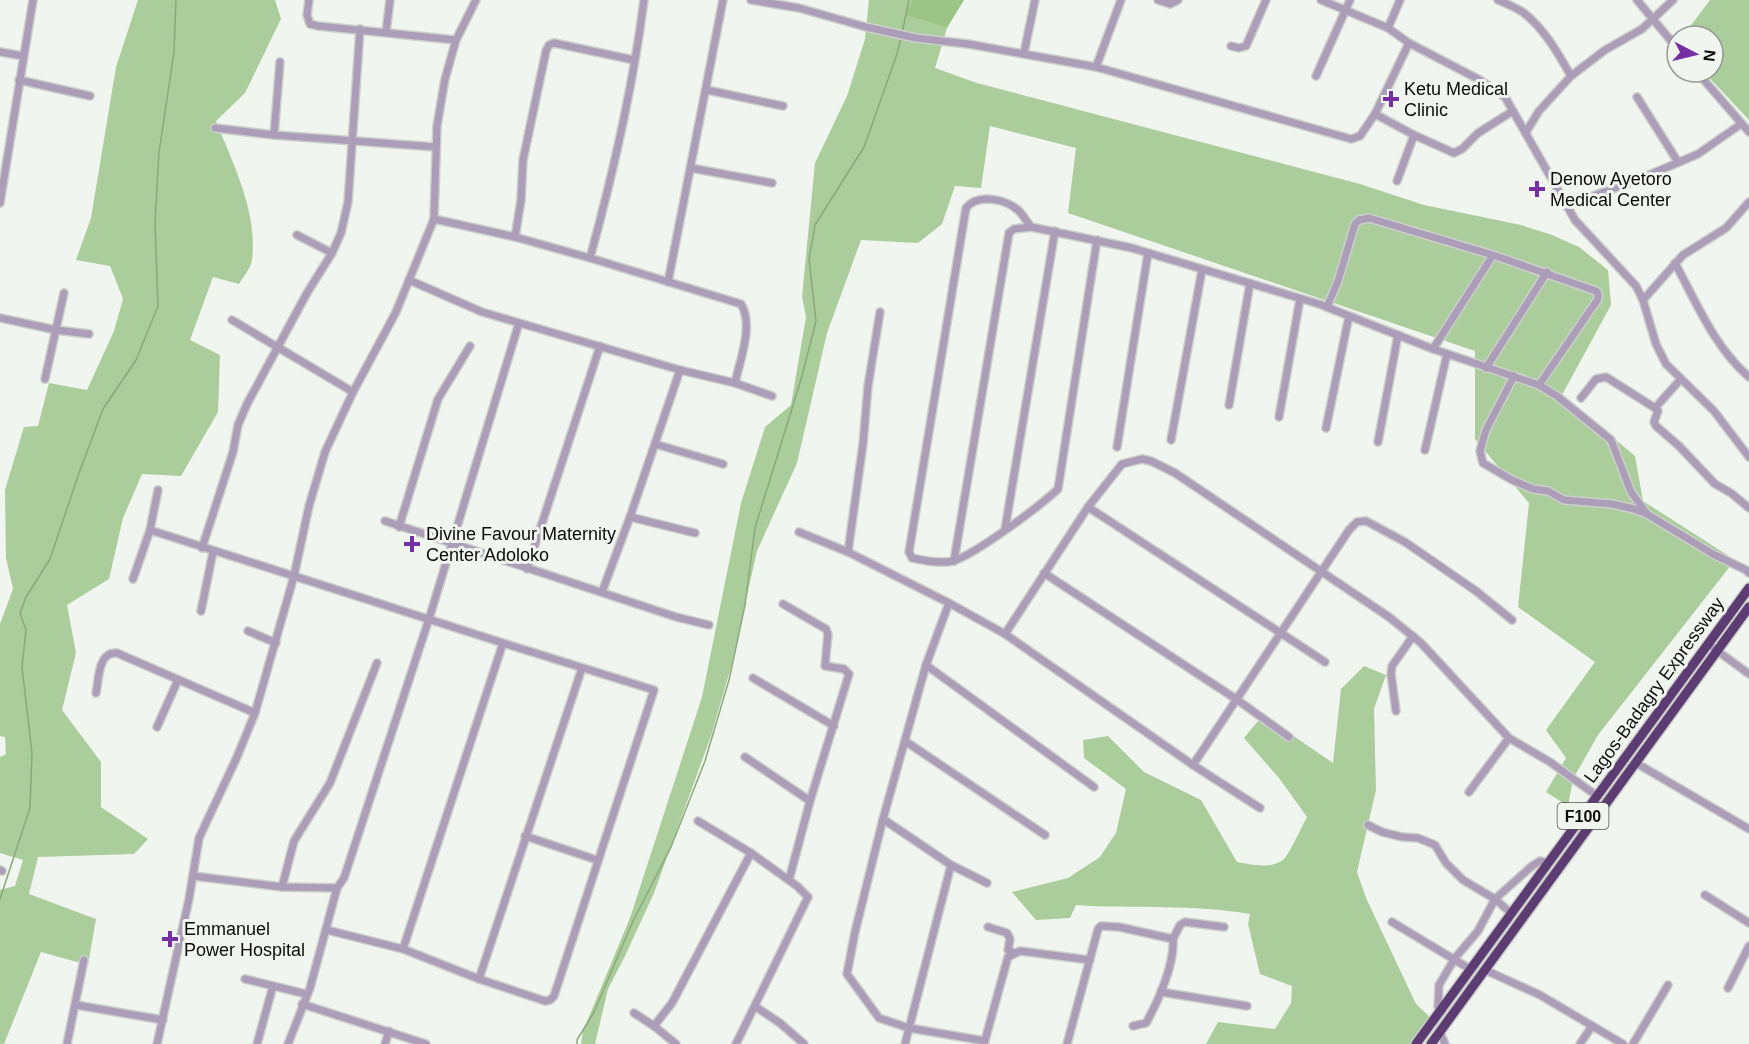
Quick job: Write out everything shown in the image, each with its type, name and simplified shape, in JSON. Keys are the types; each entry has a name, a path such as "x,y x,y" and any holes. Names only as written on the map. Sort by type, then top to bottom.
{"highway":[{"name":"Lagos-Badagry Expressway","path":"1416,1044 1749,588"},
{"name":"Lagos-Badagry Expressway","path":"1431,1044 1749,608"}],"street":[{"path":"0,202 33,0"},
{"path":"309,0 307,15 310,24 456,40"},
{"path":"386,32 390,0"},
{"path":"157,1044 199,838 255,713 294,576 309,506 325,452 353,392 396,312 434,219 436,147 445,79 456,40 476,0"},
{"path":"590,258 608,192 644,0"},
{"path":"668,282 723,0"},
{"path":"751,0 799,4 866,27 916,38 1024,53 1096,67 1351,139 1360,136 1376,114 1409,43"},
{"path":"1024,53 1035,0"},
{"path":"1096,67 1121,0"},
{"path":"1158,0 1170,4 1178,0"},
{"path":"1231,46 1239,48 1246,46 1266,0"},
{"path":"1321,0 1345,12 1388,28 1409,43 1505,97 1575,220 1636,286 1643,300 1656,344 1666,364 1714,411 1749,457"},
{"path":"1316,76 1350,0"},
{"path":"1388,28 1400,0"},
{"path":"1498,0 1523,12 1538,27 1556,49 1571,75"},
{"path":"1637,0 1665,34"},
{"path":"1526,132 1539,111 1571,75 1605,50 1642,29 1673,0"},
{"path":"202,548 233,452 238,425 247,404 341,233 348,202 360,29"},
{"path":"515,237 521,201 523,160 549,45 554,43 634,60"},
{"path":"0,52 23,56"},
{"path":"274,135 280,62"},
{"path":"19,80 90,96"},
{"path":"1707,84 1749,132"},
{"path":"706,90 783,106"},
{"path":"1637,97 1678,162"},
{"path":"1376,114 1454,153 1462,149 1478,133 1513,111"},
{"path":"1566,206 1698,154 1741,124"},
{"path":"215,128 352,142 436,147"},
{"path":"1397,181 1414,135"},
{"path":"691,168 772,183"},
{"path":"1031,227 1018,210 996,200 981,198 974,200 966,208 909,552 912,558 944,563 965,556 1054,492 1059,485 1097,240"},
{"path":"1643,300 1683,255 1726,228 1749,202"},
{"path":"1327,307 1338,281 1352,231 1359,220 1369,218 1547,272 1596,291 1599,296 1539,385"},
{"path":"434,219 515,237 741,304 746,313 747,328 735,383"},
{"path":"954,561 1009,233 1014,229 1031,227 1148,253 1250,283 1327,307 1433,349 1539,385 1557,396 1611,440 1631,492 1647,514"},
{"path":"1005,529 1055,231"},
{"path":"297,235 332,253"},
{"path":"1117,447 1148,253"},
{"path":"1433,349 1493,255"},
{"path":"1675,263 1705,318 1734,364 1749,377"},
{"path":"1171,440 1202,270"},
{"path":"1486,368 1547,272"},
{"path":"409,280 482,312 680,370 735,383 772,396"},
{"path":"1229,405 1250,283"},
{"path":"45,379 64,293"},
{"path":"1279,417 1300,299"},
{"path":"848,552 863,444 868,386 880,312"},
{"path":"1326,428 1349,316"},
{"path":"0,318 56,330 89,334"},
{"path":"232,320 353,392"},
{"path":"288,1044 310,988 337,888 344,878 429,619 519,323"},
{"path":"1378,441 1398,335"},
{"path":"399,526 435,406 471,346"},
{"path":"527,569 600,346"},
{"path":"1425,450 1447,354"},
{"path":"602,592 680,370"},
{"path":"1514,376 1486,430 1480,451 1483,463 1512,480 1533,489 1548,491 1564,500 1612,504 1647,514 1695,545 1749,573"},
{"path":"1581,398 1596,379 1606,377 1655,408 1658,411 1654,422 1656,426 1679,446 1715,484 1731,493 1749,508"},
{"path":"1655,408 1680,380"},
{"path":"655,444 723,464"},
{"path":"1005,634 1088,507 1122,464 1142,459 1151,461 1175,473 1389,617 1413,636 1509,738 1550,762 1597,796"},
{"path":"133,579 150,530 158,490"},
{"path":"1088,507 1325,662"},
{"path":"630,517 695,533"},
{"path":"385,521 676,617 709,625"},
{"path":"1193,765 1349,530 1357,522 1366,522 1405,542 1476,591 1512,620"},
{"path":"150,530 213,552 654,690 554,996 550,1000 545,1001 479,979 403,950 327,930"},
{"path":"799,532 848,552 1005,634 1193,765 1260,808"},
{"path":"201,611 213,552"},
{"path":"1044,573 1236,699 1289,737"},
{"path":"949,603 926,665 883,819 847,974 876,1016 909,1028 985,1042 1008,957 1014,953"},
{"path":"783,604 826,629 828,634 825,666 844,669 849,674 810,801 789,880"},
{"path":"248,631 276,643"},
{"path":"1396,711 1392,666 1413,636"},
{"path":"403,950 503,644"},
{"path":"1708,644 1749,674"},
{"path":"96,693 102,662 111,652 255,713"},
{"path":"282,887 294,841 330,783 376,663"},
{"path":"926,665 1094,787"},
{"path":"479,979 582,668"},
{"path":"753,678 834,726"},
{"path":"157,727 178,680"},
{"path":"1469,792 1509,738"},
{"path":"905,741 1045,835"},
{"path":"745,757 810,801"},
{"path":"1636,763 1749,829"},
{"path":"883,819 951,865 987,883"},
{"path":"698,821 752,853 807,894 807,902 736,1044"},
{"path":"1368,825 1382,832 1418,838 1435,845 1446,863 1463,880 1495,899 1512,914"},
{"path":"525,836 597,860"},
{"path":"654,1026 672,1003 752,853"},
{"path":"1442,1011 1438,1007 1439,986 1455,958 1478,931 1495,899 1532,866 1540,861 1548,863"},
{"path":"905,1044 951,865"},
{"path":"193,876 282,887 337,888"},
{"path":"1705,896 1749,922"},
{"path":"1133,1026 1146,1023 1161,992 1172,952 1173,939 1180,925 1185,922 1224,927"},
{"path":"1392,922 1470,969"},
{"path":"1067,1044 1098,929 1104,925 1173,939"},
{"path":"988,927 1007,933 1010,939 1008,950 1014,953 1040,953 1090,960"},
{"path":"1728,988 1749,946"},
{"path":"67,1044 84,960"},
{"path":"1485,970 1540,995 1623,1044"},
{"path":"245,979 306,994"},
{"path":"1633,1044 1668,985"},
{"path":"257,1044 273,986"},
{"path":"1161,992 1247,1006"},
{"path":"302,1004 426,1044"},
{"path":"76,1005 163,1020"},
{"path":"756,1007 780,1023 804,1044"},
{"path":"634,1013 676,1044"},
{"path":"1580,1044 1592,1026"},
{"path":"385,1044 389,1032"},
{"path":"1440,1032 1445,1044"}],"green space":[{"path":"138,0 275,0 281,19 245,93 216,121 248,206 253,242 252,260 239,284 213,277 190,340 220,355 218,412 181,476 142,474 123,518 109,579 67,605 76,653 62,710 101,762 101,807 148,839 134,854 38,857 29,894 96,919 88,965 41,952 4,1044 0,1044 0,890 15,886 23,860 0,853 0,757 6,754 5,737 0,736 0,624 13,589 6,558 5,490 24,427 38,426 49,383 87,390 114,331 123,299 110,266 76,260 91,218 116,67"},
{"path":"869,0 912,0 907,15 947,28 935,68 977,83 1360,184 1424,205 1521,225 1579,247 1608,270 1611,305 1562,395 1635,456 1643,501 1735,560 1598,735 1573,779 1568,806 1546,792 1566,758 1546,730 1595,662 1518,607 1529,503 1475,439 1475,351 1068,213 1076,148 990,126 981,188 955,186 942,224 918,243 861,240 827,333 797,463 757,551 731,667 711,736 654,893 608,989 595,1044 581,1044 583,1031 630,918 702,697 741,503 765,427 791,405 806,317 802,297 815,163 847,96 865,39"},
{"path":"912,0 964,0 947,28 906,15"},
{"path":"1710,0 1749,0 1749,120 1715,84 1725,84 1725,24 1692,24"},
{"path":"1364,666 1386,675 1374,709 1376,790 1357,872 1366,898 1416,1004 1434,1021 1413,1044 1206,1044 1218,1022 1275,1029 1291,1003 1292,986 1260,974 1248,924 1250,914 1185,908 1076,905 1070,918 1036,920 1012,892 1068,878 1100,857 1116,833 1126,789 1084,758 1083,740 1108,736 1144,772 1201,800 1237,862 1261,865 1273,864 1284,859 1307,817 1279,778 1244,738 1263,715 1333,763 1341,689"}],"waterway":[{"path":"0,899 30,808 32,753 22,667 26,630 20,613 26,597 50,559 103,409 136,360 158,306 155,222 159,152 174,52 176,0"},
{"path":"902,33 909,0"},
{"path":"577,1044 577,1040 594,1012 633,921 671,847 705,761 729,680 745,605 755,528 802,376 816,321 809,259 815,225 864,147 901,38"}],"place":[{"name":"Ketu Medical Clinic","path":"1391,99"},
{"name":"Denow Ayetoro Medical Center","path":"1537,189"},
{"name":"Divine Favour Maternity Center Adoloko","path":"412,544"},
{"name":"Emmanuel Power Hospital","path":"170,939"}]}
